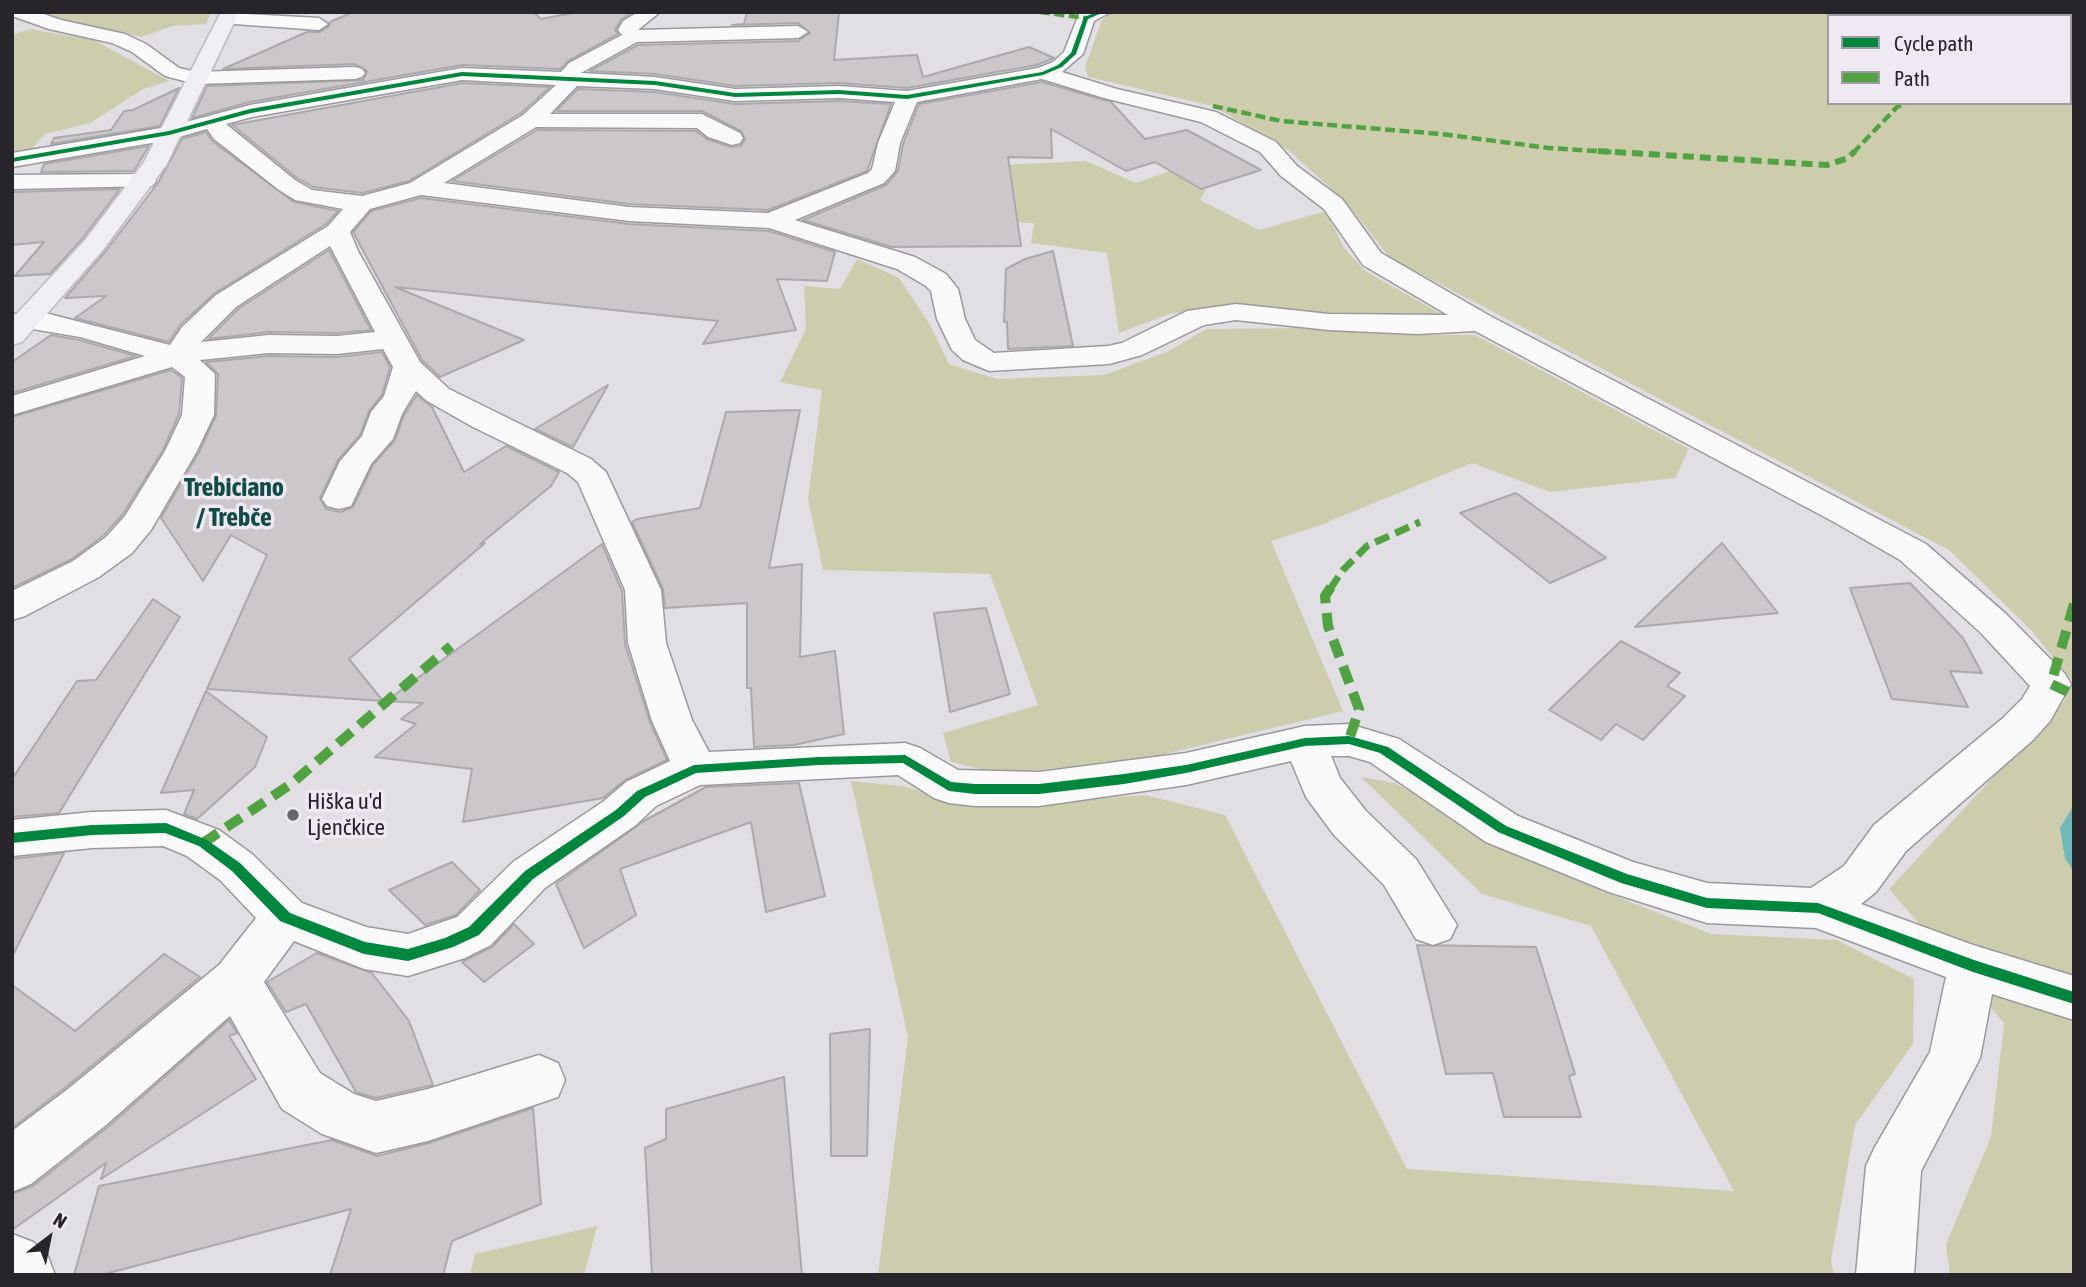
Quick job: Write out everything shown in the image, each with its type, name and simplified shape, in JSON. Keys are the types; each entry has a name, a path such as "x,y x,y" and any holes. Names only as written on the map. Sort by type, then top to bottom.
{"main road":[{"path":"16,329 94,245 144,181 229,16"}],"street":[{"path":"19,12 56,25 118,38 139,48 172,72 196,78 380,72 461,74 655,83 735,95 839,92 907,97 1044,73 1060,66 1073,54 1086,18 1102,12"},
{"path":"633,36 628,30 630,25 652,12"},
{"path":"229,16 319,24"},
{"path":"212,121 222,134 304,195 330,201 362,203 397,196 419,188 531,120 557,98 567,86 571,72 576,67 633,36 798,32"},
{"path":"1044,73 1111,94 1208,117 1268,147 1289,171 1333,204 1354,229 1372,259 1480,322 1846,514 1913,552 1993,623 2051,684 2036,710 2018,729 1890,838 1860,879 1818,908"},
{"path":"12,160 169,134 250,111 461,74"},
{"path":"771,220 876,178 883,171 889,143 904,111 907,97"},
{"path":"531,120 702,121 716,132 732,138"},
{"path":"12,182 144,181"},
{"path":"419,188 629,214 771,220 906,263 936,280 944,289 951,319 962,344 973,354 989,362 1109,355 1132,349 1197,317 1236,312 1329,322 1417,325 1480,322"},
{"path":"177,356 192,333 226,301 337,231 362,203"},
{"path":"337,231 401,353 438,395 579,466 594,479 597,492 643,590 647,643 672,721 687,748 694,769"},
{"path":"12,607 86,569 118,545 139,523 181,451 198,415 200,374 177,356 86,330 41,320 16,329"},
{"path":"12,406 177,356 214,348 337,345 401,353"},
{"path":"339,499 356,461 377,439 387,412 399,398 401,353"},
{"path":"12,838 92,830 166,828 203,843 236,867 285,917 364,948 408,955 448,943 474,931 529,875 620,813 641,794 694,769 905,759 949,786 975,789 1038,789 1174,771 1305,742 1349,740 1384,750 1502,829 1625,879 1707,903 1818,908 1973,966 2074,998"},
{"path":"1305,742 1321,785 1350,823 1400,872 1433,925"},
{"path":"12,1165 86,1107 236,980 285,917"},
{"path":"1885,1275 1894,1166 1954,1058 1973,966"},
{"path":"236,980 301,1091 341,1116 376,1127 428,1115 539,1080"},
{"path":"12,1263 26,1275"}],"green space":[{"path":"40,12 211,12 206,24 172,26 142,37 47,17"},
{"path":"1109,12 2074,12 2074,1275 1950,1275 1946,1244 1991,1137 2004,1023 1889,889 2065,700 2072,681 2031,630 1949,550 1390,258 1346,202 1288,150 1213,106 1088,77 1085,67 1101,23"},
{"path":"30,29 94,40 169,81 143,89 90,123 45,134 32,149 12,152 12,35"},
{"path":"1086,161 1136,183 1172,170 1206,190 1200,200 1259,230 1326,211 1344,248 1365,271 1443,315 1318,313 1237,303 1169,314 1119,333 1107,253 1031,243 1034,223 1008,222 1000,165"},
{"path":"857,259 899,278 929,323 949,364 997,379 1104,375 1169,351 1206,329 1297,328 1405,335 1475,335 1689,449 1675,478 1550,492 1472,463 1318,526 1271,541 1343,711 1144,759 1000,774 951,762 943,733 1038,705 990,574 823,570 808,499 822,390 780,382 806,329 804,286 840,289"},
{"path":"1361,777 1395,783 1560,874 1711,934 1837,940 1914,979 1913,1044 1855,1125 1831,1260 1834,1275 878,1275 908,1037 851,781 902,786 977,807 1145,795 1225,815 1407,1169 1734,1191 1591,926 1482,894"},
{"path":"597,1226 584,1275 470,1275 475,1254"}],"water":[{"path":"2074,805 2074,872 2065,858 2060,828"}],"building":[{"path":"353,12 533,12 541,19 578,12 632,12 621,20 615,30 618,34 568,61 560,69 462,65 250,102 192,118 207,86 363,80 367,71 355,64 223,69 307,32 320,32 329,26 330,22"},
{"path":"747,12 839,12 834,60 917,55 923,77 1029,47 1054,58 1037,65 907,88 839,83 735,86 655,74 590,71 638,45 798,41 810,33 798,23 732,25 744,24"},
{"path":"1042,82 1111,102 1145,139 1187,130 1261,170 1201,189 1155,162 1126,171 1051,129 1052,158 1008,157 1021,246 892,247 803,220 886,185 898,171 903,144 919,104"},
{"path":"462,83 550,87 521,113 409,181 362,193 313,187 297,178 232,125"},
{"path":"179,88 160,126 51,144 54,138 111,130 124,111 133,110"},
{"path":"578,89 655,92 735,104 839,101 891,104 867,171 768,210 629,204 452,181 537,130 696,131 707,139 731,147 741,146 745,139 741,131 702,111 556,111"},
{"path":"206,132 212,141 294,202 338,211 326,224 215,293 180,325 169,342 75,318 106,296 65,298 105,252 158,183 182,139"},
{"path":"149,146 134,171 41,172 44,164"},
{"path":"120,189 83,238 50,274 15,276 44,242 12,245 12,192"},
{"path":"421,198 629,224 769,231 835,252 827,281 777,279 796,330 703,344 718,321 395,287 524,340 440,377 422,360 353,232 371,211"},
{"path":"329,250 371,330 337,333 269,332 208,339 238,309"},
{"path":"1053,251 1073,346 1008,349 1007,322 1004,322 1006,269 1025,259"},
{"path":"51,335 136,356 12,393 12,362"},
{"path":"382,352 390,367 382,395 369,411 360,435 338,460 320,498 326,509 340,512 353,507 373,465 395,440 404,415 417,395 432,407 464,472 506,446 559,472 551,486 480,544 485,543 349,659 383,701 207,689 267,555 231,535 203,581 161,518 199,452 216,416 218,374 206,362 269,356 337,357"},
{"path":"171,370 182,378 179,414 163,450 123,514 104,535 72,559 12,588 12,417"},
{"path":"608,385 573,447 535,429"},
{"path":"800,410 769,568 802,564 800,657 835,651 844,734 794,745 754,747 751,688 747,688 747,603 665,608 663,589 632,522 700,508 726,412"},
{"path":"1516,493 1606,558 1550,583 1460,513"},
{"path":"1722,543 1778,613 1635,627"},
{"path":"602,544 622,591 625,644 650,722 667,760 625,780 603,798 463,822 472,769 375,757 416,724 401,719 423,703 386,701"},
{"path":"1910,583 1963,638 1982,673 1950,671 1968,707 1892,699 1850,588"},
{"path":"153,599 180,617 59,813 12,817 12,779 77,681 96,680"},
{"path":"986,608 1010,694 950,712 934,613"},
{"path":"1621,641 1680,673 1667,686 1685,696 1643,740 1616,724 1601,740 1549,710"},
{"path":"206,691 267,737 255,767 197,819 184,814 194,790 161,793"},
{"path":"799,783 825,896 766,912 751,822 620,869 636,915 584,948 556,884 644,821 706,787"},
{"path":"64,853 12,957 12,859"},
{"path":"452,862 480,890 456,915 425,925 389,890"},
{"path":"514,924 534,944 484,982 462,962 492,947"},
{"path":"1417,945 1536,947 1575,1074 1569,1076 1581,1117 1504,1117 1493,1073 1446,1074"},
{"path":"317,953 372,973 409,1021 433,1085 376,1098 356,1092 306,1004 286,1012 267,982"},
{"path":"164,954 200,977 12,1128 12,985 75,1031"},
{"path":"229,1020 237,1033 229,1036 256,1079 101,1179 106,1163 12,1230 12,1194 33,1186 108,1127"},
{"path":"870,1029 867,1156 831,1156 830,1034"},
{"path":"784,1077 802,1275 652,1275 645,1148 666,1139 666,1109"},
{"path":"533,1108 541,1204 452,1241 443,1275 330,1275 351,1209 101,1275 74,1275 99,1186 332,1140 377,1156 429,1143"}],"marked path":[{"path":"1040,12 1086,18"},
{"path":"1213,106 1281,121 1441,134 1549,148 1827,165 1848,158 1902,105"},
{"path":"1349,740 1359,709 1328,626 1325,596 1343,570 1367,546 1420,522"},
{"path":"2074,604 2051,684 2074,695"},
{"path":"203,843 291,784 451,646"}],"cycle path":[{"path":"12,160 169,133 250,111 462,74 655,83 735,95 839,92 907,97 1043,73 1060,66 1073,54 1086,18 1102,12"},
{"path":"12,838 92,830 166,828 203,843 236,867 285,917 364,948 408,955 448,943 474,931 529,875 620,813 641,794 694,769 905,759 949,786 975,789 1039,789 1186,769 1305,742 1349,740 1384,750 1502,829 1625,879 1707,903 1818,908 1973,966 2074,998"}],"place":[{"name":"Hiška u'd Ljenčkice","path":"293,815"}],"district":[{"name":"Trebiciano / Trebče","path":"234,503"}]}
